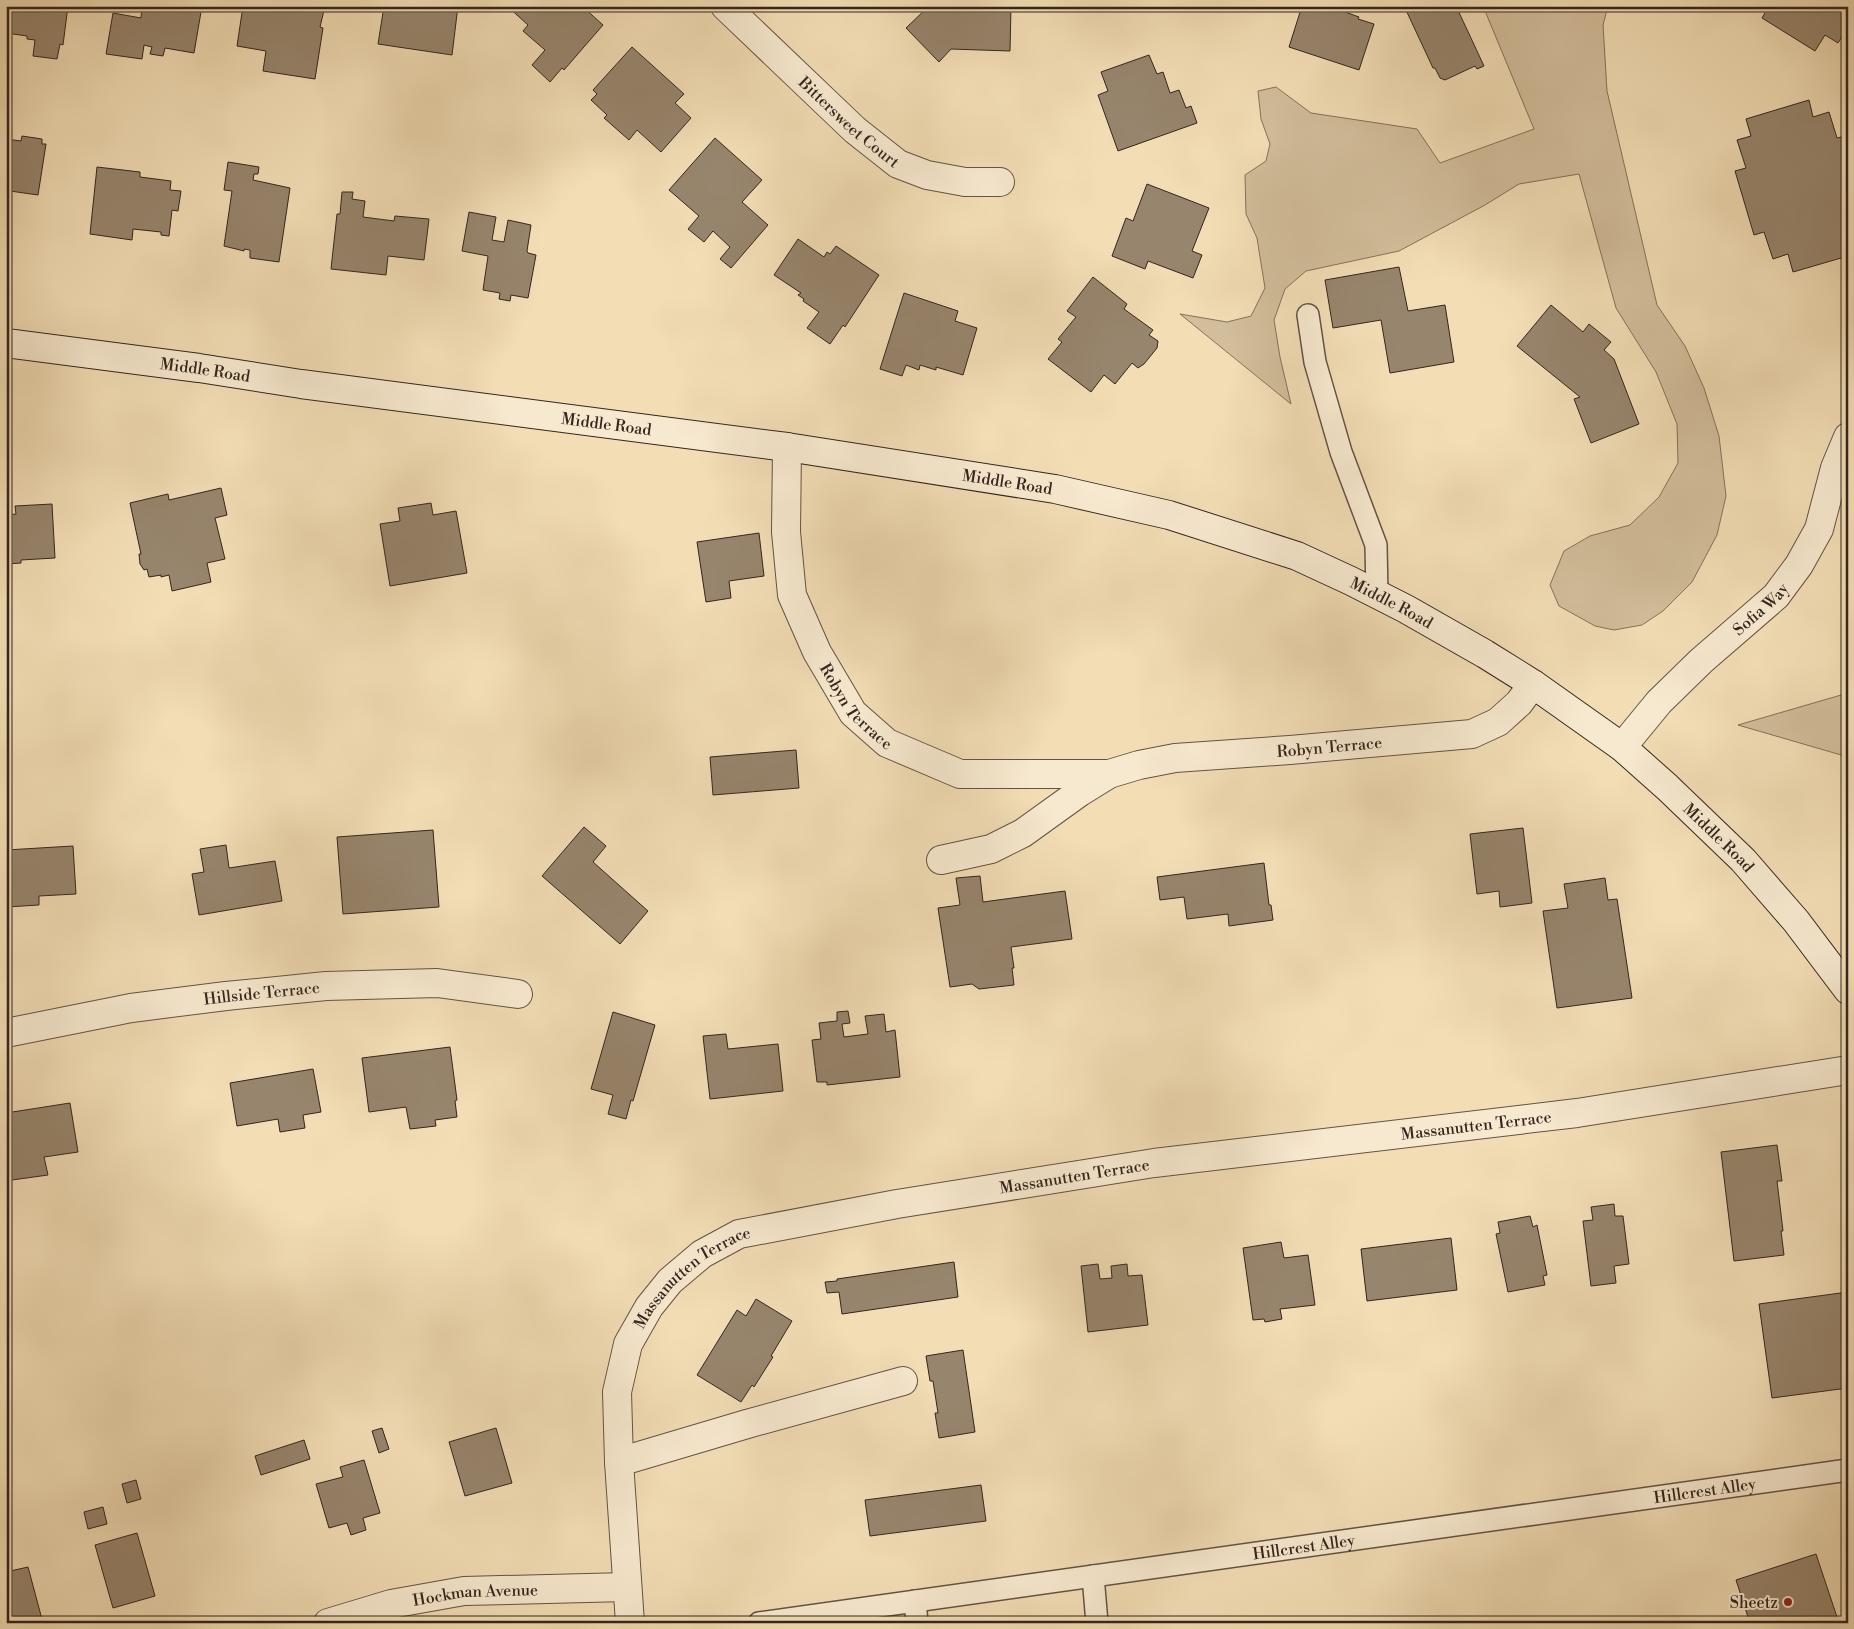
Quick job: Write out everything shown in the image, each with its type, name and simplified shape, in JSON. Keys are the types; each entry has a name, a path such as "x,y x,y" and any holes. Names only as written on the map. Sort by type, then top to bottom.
{"street":[{"name":"Bittersweet Court","path":"725,6 855,130 898,164 927,174 965,182 1000,182"},
{"name":"Middle Road","path":"6,343 199,368 301,384 787,447 1055,489 1169,515 1297,556 1377,595 1485,654 1533,684 1622,747 1743,860 1796,921 1848,990"},
{"name":"Sofia Way","path":"1622,747 1659,702 1701,661 1776,596 1799,566 1819,529 1835,468 1848,437"},
{"name":"Robyn Terrace","path":"787,447 786,532 792,595 817,652 853,713 887,743 960,774 1109,774"},
{"name":"Robyn Terrace","path":"941,860 991,849 1023,833 1080,792 1109,774 1139,765 1175,758 1472,734 1498,722 1519,703 1533,684"},
{"name":"Hillside Terrace","path":"6,1033 131,1008 326,986 437,983 518,994"},
{"name":"Massanutten Terrace","path":"630,1623 619,1462 617,1392 628,1344 648,1307 670,1281 702,1254 739,1234 897,1204 1154,1163 1577,1113 1848,1070"},
{"path":"619,1462 903,1381"},
{"name":"Hockman Avenue","path":"328,1623 391,1604 464,1591 627,1587"}],"lane":[{"path":"1308,315 1315,362 1341,452 1376,546 1377,595"},
{"name":"Hillcrest Alley","path":"759,1623 1848,1470"},
{"path":"1093,1576 1097,1623"},
{"path":"915,1601 917,1623"}],"shaded area":[{"path":"1483,6 1608,6 1603,25 1607,91 1657,305 1685,346 1704,388 1719,436 1726,496 1717,535 1692,582 1663,611 1642,625 1614,630 1595,626 1559,606 1550,585 1564,551 1590,536 1630,525 1659,497 1678,463 1677,424 1656,372 1616,308 1579,174 1519,184 1485,205 1399,251 1306,271 1285,289 1274,320 1291,404 1180,314 1227,322 1251,316 1265,288 1257,238 1246,214 1245,175 1266,161 1270,144 1261,119 1258,91 1276,87 1311,113 1417,129 1440,163 1534,129"},
{"path":"1848,693 1848,757 1738,725"}],"building":[{"path":"6,6 68,6 63,45 60,44 57,59 33,56 35,40 27,39 27,36 6,33"},
{"path":"142,6 202,6 194,53 165,48 163,56 150,54 152,47 144,45 142,59 106,54 113,13 141,18"},
{"path":"243,6 325,6 320,27 323,28 315,79 263,71 266,51 237,46"},
{"path":"384,6 458,6 452,55 378,44"},
{"path":"507,6 582,6 603,25 564,70 562,68 550,82 532,65 545,50 523,31 528,25"},
{"path":"929,6 1011,6 1010,51 951,49 939,62 906,28"},
{"path":"1302,6 1338,6 1337,9 1374,24 1359,70 1289,47"},
{"path":"1409,6 1456,6 1484,66 1477,69 1475,66 1445,80 1440,78 1435,68 1433,68 1405,8"},
{"path":"1769,6 1848,6 1848,27 1838,43 1825,35 1815,51 1762,18"},
{"path":"632,47 684,94 675,103 691,118 661,152 637,130 629,140 604,118 607,115 591,100 597,94 593,90"},
{"path":"1149,55 1157,74 1163,72 1170,93 1179,90 1186,108 1191,106 1197,123 1118,151 1098,95 1108,91 1101,72"},
{"path":"1809,100 1813,117 1829,112 1837,138 1846,136 1848,140 1848,256 1793,272 1788,254 1773,259 1764,232 1754,235 1735,171 1746,168 1737,140 1751,136 1746,119"},
{"path":"22,136 42,139 42,144 46,144 38,195 10,191 6,213 6,139 21,141"},
{"path":"715,138 762,180 742,202 768,225 731,268 720,259 730,247 713,231 704,242 688,229 699,216 669,190"},
{"path":"228,162 259,167 258,174 254,174 253,180 290,188 279,262 250,258 250,250 244,249 244,251 224,246 232,191 224,190"},
{"path":"97,167 140,172 140,177 171,181 170,190 181,191 178,211 172,210 169,236 161,235 161,232 133,229 132,240 90,234"},
{"path":"1147,184 1209,208 1192,251 1202,255 1193,278 1148,261 1145,269 1112,256 1126,218 1133,221"},
{"path":"342,192 353,192 352,199 365,201 363,217 394,221 395,216 429,219 424,260 388,256 386,275 331,269 337,214 340,214"},
{"path":"469,212 496,217 492,240 504,242 508,220 531,225 527,251 536,255 528,298 511,295 510,301 499,299 500,293 483,290 488,256 462,251"},
{"path":"798,239 824,257 827,252 830,254 836,246 879,275 845,327 843,325 830,344 807,328 819,312 803,301 804,299 798,295 801,293 774,275"},
{"path":"1399,267 1408,311 1445,305 1454,362 1390,373 1381,320 1333,328 1325,280"},
{"path":"1093,277 1127,304 1124,309 1153,330 1149,335 1158,341 1157,348 1144,364 1138,368 1132,363 1115,384 1104,375 1091,392 1048,359 1062,342 1058,339 1076,317 1067,311"},
{"path":"904,293 958,311 955,321 977,328 963,375 936,367 936,370 920,365 919,370 906,365 902,376 880,369"},
{"path":"1551,305 1583,332 1589,324 1611,342 1604,350 1614,359 1639,424 1591,443 1574,399 1580,397 1517,346"},
{"path":"221,488 227,515 215,518 225,559 207,563 211,582 172,591 169,575 149,577 147,569 144,570 140,564 139,554 141,554 130,503 168,494 169,500"},
{"path":"431,503 433,515 456,511 467,573 390,586 380,524 400,521 398,508"},
{"path":"52,504 55,558 21,560 21,563 6,564 6,515 16,514 15,506"},
{"path":"759,533 764,576 729,581 731,598 706,602 697,542"},
{"path":"796,750 799,788 713,795 710,757"},
{"path":"584,827 606,846 593,862 648,911 620,944 542,876"},
{"path":"1523,828 1532,903 1500,907 1499,891 1477,894 1470,834"},
{"path":"433,830 439,907 343,914 337,837"},
{"path":"226,845 229,868 275,861 282,901 199,915 192,874 204,872 200,849"},
{"path":"73,846 76,894 39,896 39,905 6,907 6,850"},
{"path":"1264,863 1269,905 1271,905 1273,920 1229,926 1228,914 1187,919 1184,897 1160,900 1157,877"},
{"path":"980,876 983,902 1065,891 1072,939 1011,947 1014,985 979,989 972,984 950,987 938,908 960,905 956,878"},
{"path":"1605,878 1608,900 1617,899 1632,998 1557,1008 1543,911 1568,908 1564,884"},
{"path":"848,1011 850,1023 842,1024 844,1037 868,1034 865,1016 884,1014 886,1032 895,1030 900,1077 827,1085 827,1082 817,1082 812,1040 821,1039 819,1023 837,1021 837,1012"},
{"path":"613,1012 655,1025 626,1119 608,1114 613,1095 591,1089"},
{"path":"726,1034 728,1049 778,1044 783,1091 710,1099 703,1036"},
{"path":"450,1047 457,1100 455,1101 457,1117 435,1120 436,1126 410,1129 406,1107 369,1112 362,1058"},
{"path":"313,1069 321,1112 303,1115 305,1128 280,1132 278,1119 237,1126 230,1083"},
{"path":"70,1103 78,1152 44,1157 48,1175 12,1180 10,1162 6,1163 6,1113"},
{"path":"1777,1145 1782,1181 1777,1181 1784,1255 1734,1261 1721,1152"},
{"path":"1614,1204 1615,1216 1623,1216 1629,1264 1614,1266 1616,1283 1591,1286 1583,1221 1593,1220 1591,1207"},
{"path":"1530,1216 1533,1227 1537,1225 1547,1275 1543,1276 1545,1285 1508,1292 1496,1234 1500,1233 1498,1222"},
{"path":"1451,1238 1457,1290 1367,1301 1361,1249"},
{"path":"1281,1242 1284,1258 1308,1255 1315,1305 1280,1309 1282,1319 1265,1322 1264,1319 1253,1320 1243,1248"},
{"path":"954,1262 958,1297 842,1314 839,1292 827,1293 825,1282 837,1281 837,1279"},
{"path":"1098,1264 1100,1279 1112,1278 1111,1266 1127,1264 1128,1276 1142,1275 1148,1325 1088,1332 1081,1266"},
{"path":"1848,1292 1848,1388 1772,1398 1759,1304"},
{"path":"756,1299 792,1321 771,1356 773,1357 754,1387 752,1385 741,1402 697,1375 737,1310 746,1316"},
{"path":"963,1350 975,1432 939,1438 935,1413 938,1413 933,1381 930,1381 926,1356"},
{"path":"382,1428 389,1449 379,1453 372,1431"},
{"path":"496,1428 512,1483 465,1496 449,1442"},
{"path":"304,1440 310,1459 261,1475 255,1456"},
{"path":"364,1460 380,1513 363,1518 366,1530 351,1535 347,1523 329,1528 316,1484 343,1477 340,1467"},
{"path":"136,1480 141,1499 127,1503 122,1484"},
{"path":"981,1485 986,1521 870,1536 865,1500"},
{"path":"103,1507 107,1524 88,1529 84,1512"},
{"path":"137,1533 155,1596 113,1608 95,1545"},
{"name":"Sheetz","path":"1816,1554 1839,1623 1750,1623 1736,1580"},
{"path":"28,1567 43,1623 6,1623 6,1572"}],"place":[{"name":"Sheetz","path":"1788,1602"}]}
